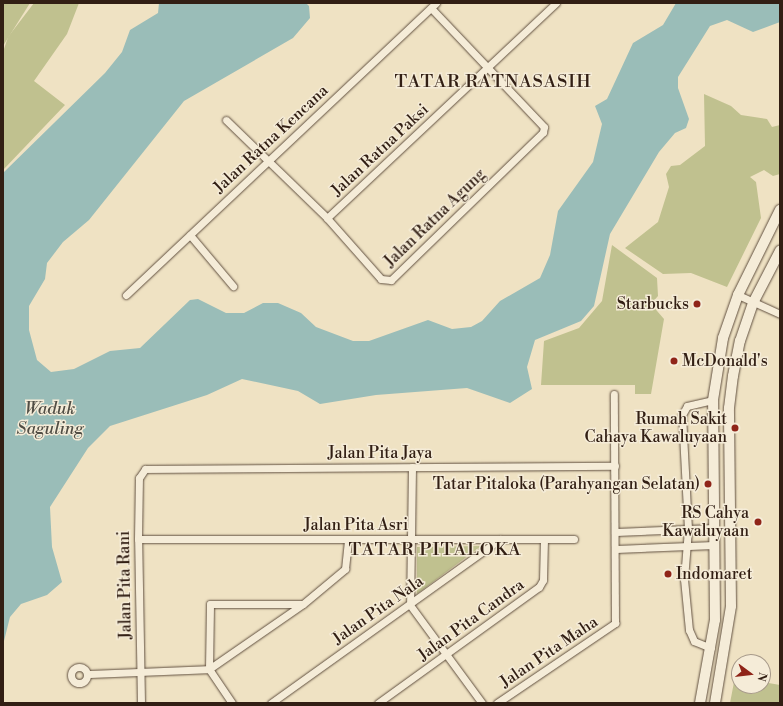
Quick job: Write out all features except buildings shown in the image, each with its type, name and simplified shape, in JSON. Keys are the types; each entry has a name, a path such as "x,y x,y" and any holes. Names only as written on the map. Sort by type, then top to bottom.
{"main road":[{"path":"700,703 711,648 714,545 713,400 723,338 738,295 780,210"},
{"path":"702,691 716,699 731,606 729,408 740,341 753,303 780,251"}],"street":[{"name":"Jalan Ratna Paksi","path":"327,218 556,3"},
{"name":"Jalan Ratna Agung","path":"226,120 327,218 381,279 391,280 543,132 542,122 487,68 434,5"},
{"name":"Jalan Ratna Kencana","path":"126,295 434,5"},
{"path":"190,235 233,286"},
{"path":"738,295 780,314"},
{"path":"614,394 616,548 714,545"},
{"path":"711,648 694,641 689,630 684,579 688,545 688,529 682,415 687,406 713,400"},
{"name":"Jalan Pita Jaya","path":"145,469 615,466"},
{"path":"412,467 410,605 482,703"},
{"name":"Jalan Pita Rani","path":"141,703 138,539 139,478 145,469"},
{"path":"616,532 714,528"},
{"name":"Jalan Pita Asri","path":"138,539 574,539"},
{"path":"87,674 140,670 209,669 303,604 347,566 348,539"},
{"name":"Jalan Pita Nala","path":"271,703 410,605 500,539"},
{"name":"Jalan Pita Candra","path":"378,703 447,656 542,584 544,539"},
{"name":"Jalan Pita Maha","path":"497,703 615,622 616,548"},
{"path":"232,703 209,669 210,604 303,604"}],"green space":[{"path":"3,3 30,3 3,46"},
{"path":"34,3 79,3 67,34 34,81 65,105 3,170 3,52 8,37"},
{"path":"704,94 731,106 741,115 767,119 772,127 780,125 780,174 773,176 764,170 750,177 756,182 761,218 727,287 691,273 663,274 625,248 658,222 669,187 666,174 671,166 680,165 705,146"},
{"path":"612,245 657,278 658,296 651,304 664,319 651,394 635,394 635,385 541,385 544,341 579,328 602,301"},
{"path":"481,546 417,594 417,547"},
{"path":"771,683 780,685 780,703 730,703 732,694 771,694"}],"water":[{"name":"Waduk Saguling","path":"159,3 306,3 309,6 310,18 293,38 184,101 89,220 63,242 47,263 45,279 29,306 29,330 37,360 51,372 74,369 110,351 140,348 190,300 198,299 226,313 244,313 263,303 278,303 301,313 316,327 353,341 369,341 428,320 452,329 471,327 482,321 500,301 540,278 550,255 558,211 593,162 602,124 595,106 607,99 633,43 663,25 676,3 780,3 780,22 753,32 727,20 710,26 678,77 678,88 689,119 686,128 675,133 659,152 610,234 594,306 581,321 535,340 527,367 532,389 510,403 467,388 376,395 320,404 298,391 242,379 207,395 110,426 88,448 50,507 52,547 62,582 47,595 21,604 10,617 3,645 3,173 105,73 122,52 130,30 158,13"}],"place":[{"name":"Starbucks","path":"697,304"},
{"name":"McDonald's","path":"674,361"},
{"name":"Rumah Sakit Cahaya Kawaluyaan","path":"735,428"},
{"name":"Tatar Pitaloka (Parahyangan Selatan)","path":"708,484"},
{"name":"RS Cahya Kawaluyaan","path":"758,522"},
{"name":"Indomaret","path":"668,574"}],"district":[{"name":"TATAR RATNASASIH","path":"493,82"},
{"name":"TATAR PITALOKA","path":"435,550"}]}
